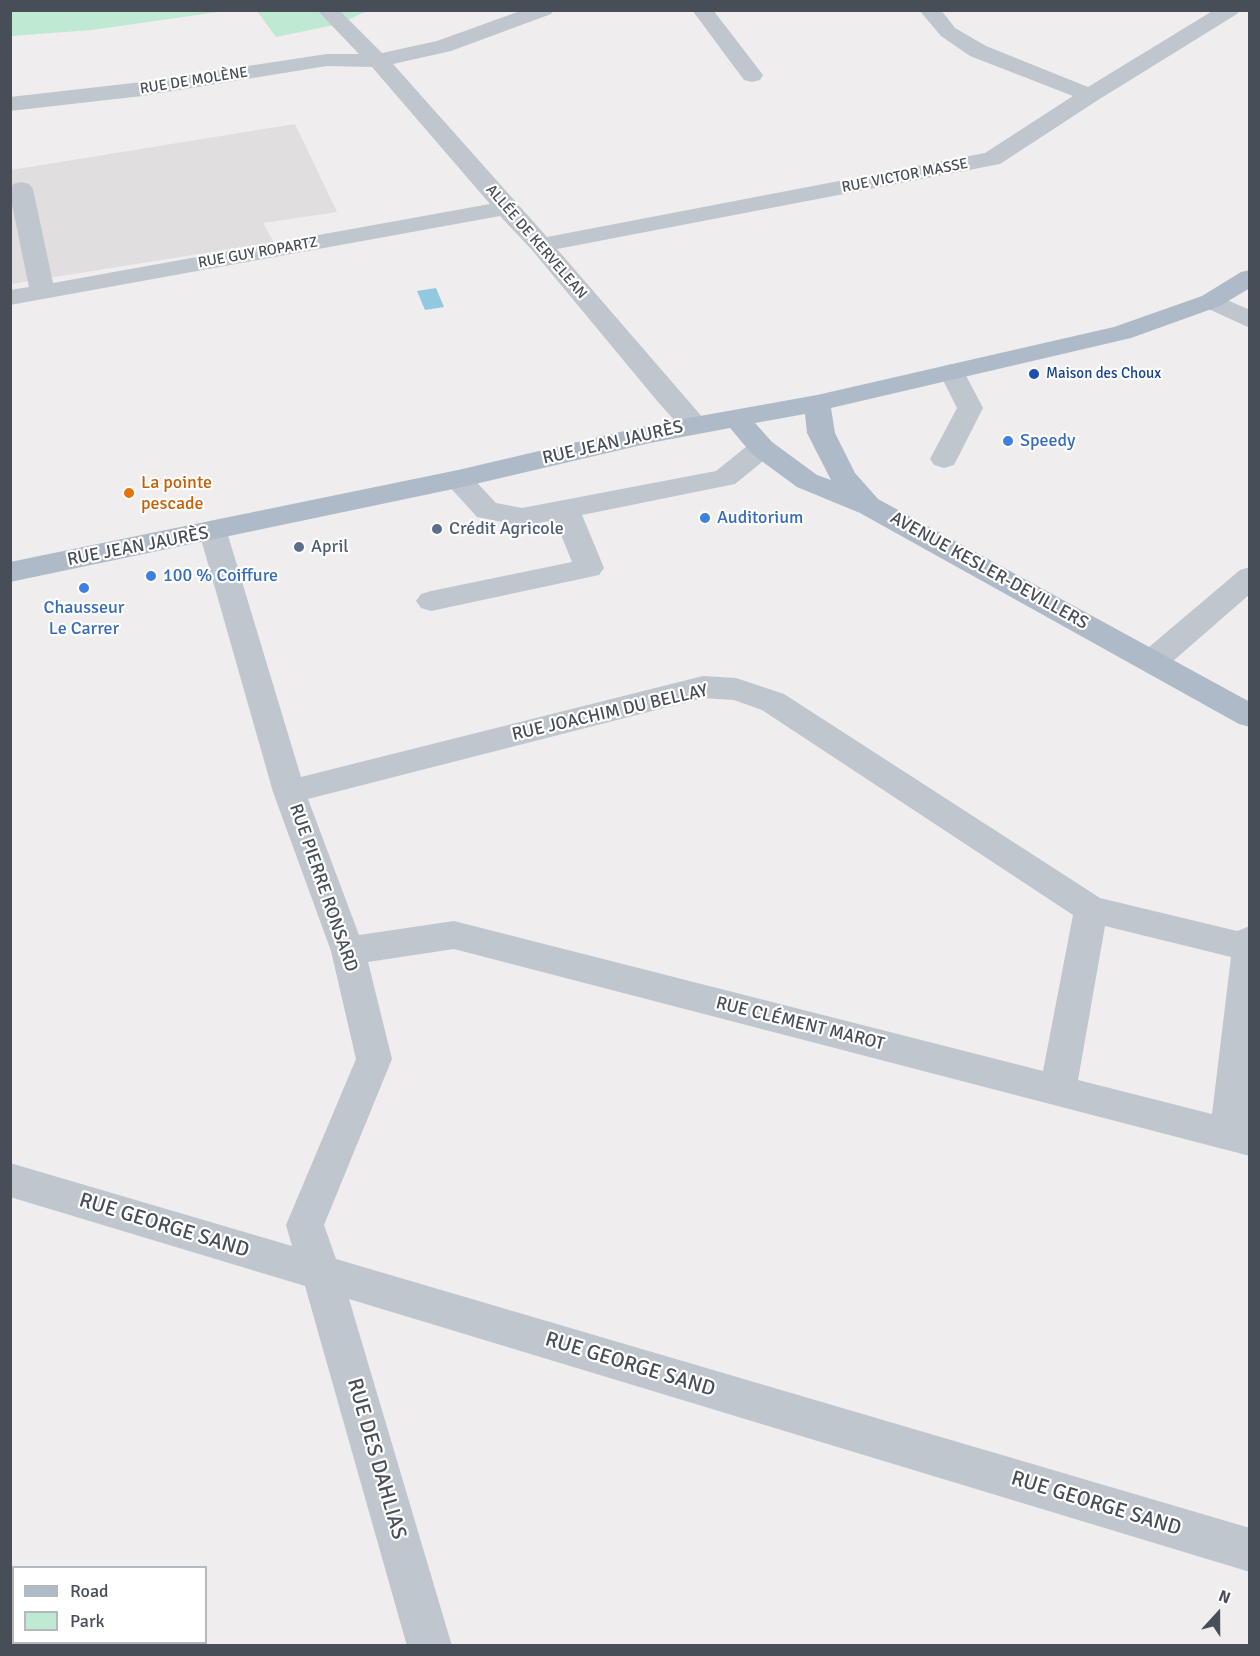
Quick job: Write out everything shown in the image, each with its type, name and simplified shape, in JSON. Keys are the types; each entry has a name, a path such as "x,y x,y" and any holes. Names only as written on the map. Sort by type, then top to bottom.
{"main road":[{"name":"RUE JEAN JAURÈS","path":"10,572 213,532 694,425 817,403 1122,333 1211,301 1250,277"},
{"path":"817,403 821,433 838,468 843,477 870,506"},
{"name":"AVENUE KESLER-DEVILLERS","path":"737,419 762,448 807,481 870,506 1250,716"}],"street":[{"name":"ALLÉE DE KERVELEAN","path":"327,10 377,61 506,208 542,245 667,396 694,425"},
{"name":"RUE DE MOLÈNE","path":"10,104 142,89 327,60 377,61 443,46 544,10"},
{"path":"702,10 752,75"},
{"path":"929,10 948,32 978,51 1090,95"},
{"name":"RUE VICTOR MASSE","path":"542,245 992,159 1090,95 1230,10"},
{"path":"21,189 43,293"},
{"name":"RUE GUY ROPARTZ","path":"10,298 506,208"},
{"path":"1211,301 1250,320"},
{"path":"944,459 970,408 952,372"},
{"path":"458,479 487,510 522,517 725,478 762,448"},
{"path":"431,602 588,568 565,508"},
{"name":"RUE PIERRE RONSARD","path":"213,532 290,792 348,951 374,1059 305,1225 321,1273"},
{"path":"1153,662 1250,577"},
{"name":"RUE JOACHIM DU BELLAY","path":"290,792 703,687 736,689 773,702 1091,909 1248,943"},
{"path":"1058,1091 1091,909"},
{"name":"RUE CLÉMENT MAROT","path":"348,951 454,935 1239,1138"},
{"path":"1239,1138 1248,943"},
{"name":"RUE GEORGE SAND","path":"10,1180 1250,1550"},
{"name":"RUE DES DAHLIAS","path":"321,1273 430,1646"}],"shaded area":[{"path":"295,124 337,212 263,223 274,242 11,284 11,170"}],"green space":[{"path":"11,10 225,11 92,30 11,36"},
{"path":"257,11 367,11 339,24 276,37"}],"water":[{"path":"436,288 444,307 425,310 417,291"}],"place":[{"name":"Maison des Choux","path":"1034,374"},
{"name":"Speedy","path":"1008,441"},
{"name":"La pointe pescade","path":"129,493"},
{"name":"Auditorium","path":"705,518"},
{"name":"Crédit Agricole","path":"437,529"},
{"name":"April","path":"299,547"},
{"name":"100 % Coiffure","path":"151,576"},
{"name":"Chausseur Le Carrer","path":"84,588"}]}
